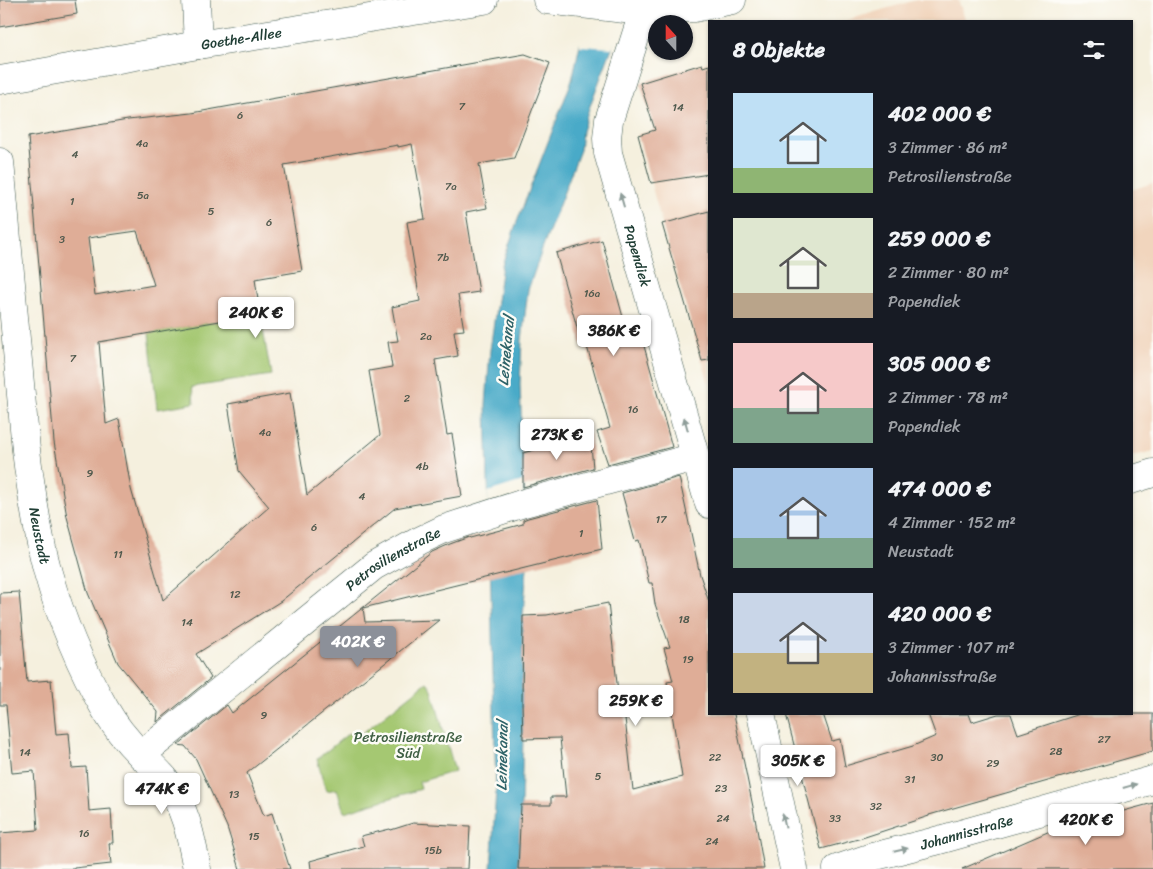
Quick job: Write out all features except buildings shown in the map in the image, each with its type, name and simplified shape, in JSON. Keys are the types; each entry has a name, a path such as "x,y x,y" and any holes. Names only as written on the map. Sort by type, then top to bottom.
{"street":[{"path":"196,0 198,44"},
{"name":"Goethe-Allee","path":"0,80 198,44 484,0"},
{"path":"548,0 583,4 694,8 732,0"},
{"name":"Papendiek","path":"639,6 608,120 608,153 708,501"},
{"name":"Neustadt","path":"0,162 30,487 48,573 61,614 90,680 106,710 122,735 163,776 186,816 197,869"},
{"name":"Petrosilienstraße","path":"141,755 374,566 419,541 444,529 524,504 695,457"},
{"path":"1133,479 1153,473"},
{"path":"760,715 794,869"},
{"name":"Johannisstraße","path":"837,869 872,857 1153,780"}],"shaded area":[{"path":"916,0 958,0 966,20 847,20"},
{"path":"708,62 708,381 671,257 638,135 655,130 640,83"},
{"path":"1153,183 1153,451 1133,456 1133,189"}],"green space":[{"path":"260,314 271,375 192,387 194,403 157,409 149,333"},
{"name":"Petrosilienstraße Süd","path":"427,682 431,687 455,771 419,782 421,789 344,812 337,789 326,791 317,759 349,733 355,739"}],"water":[{"name":"Leinekanal","path":"590,0 623,0 612,48 582,131 580,150 528,290 522,340 520,384 527,568 523,616 523,739 518,869 491,869 496,790 486,405 490,350 502,265 572,80"}],"pier":[{"path":"587,0 625,0 618,33 612,48 580,46 580,32"},
{"path":"523,481 525,525 489,538 488,492"}]}
